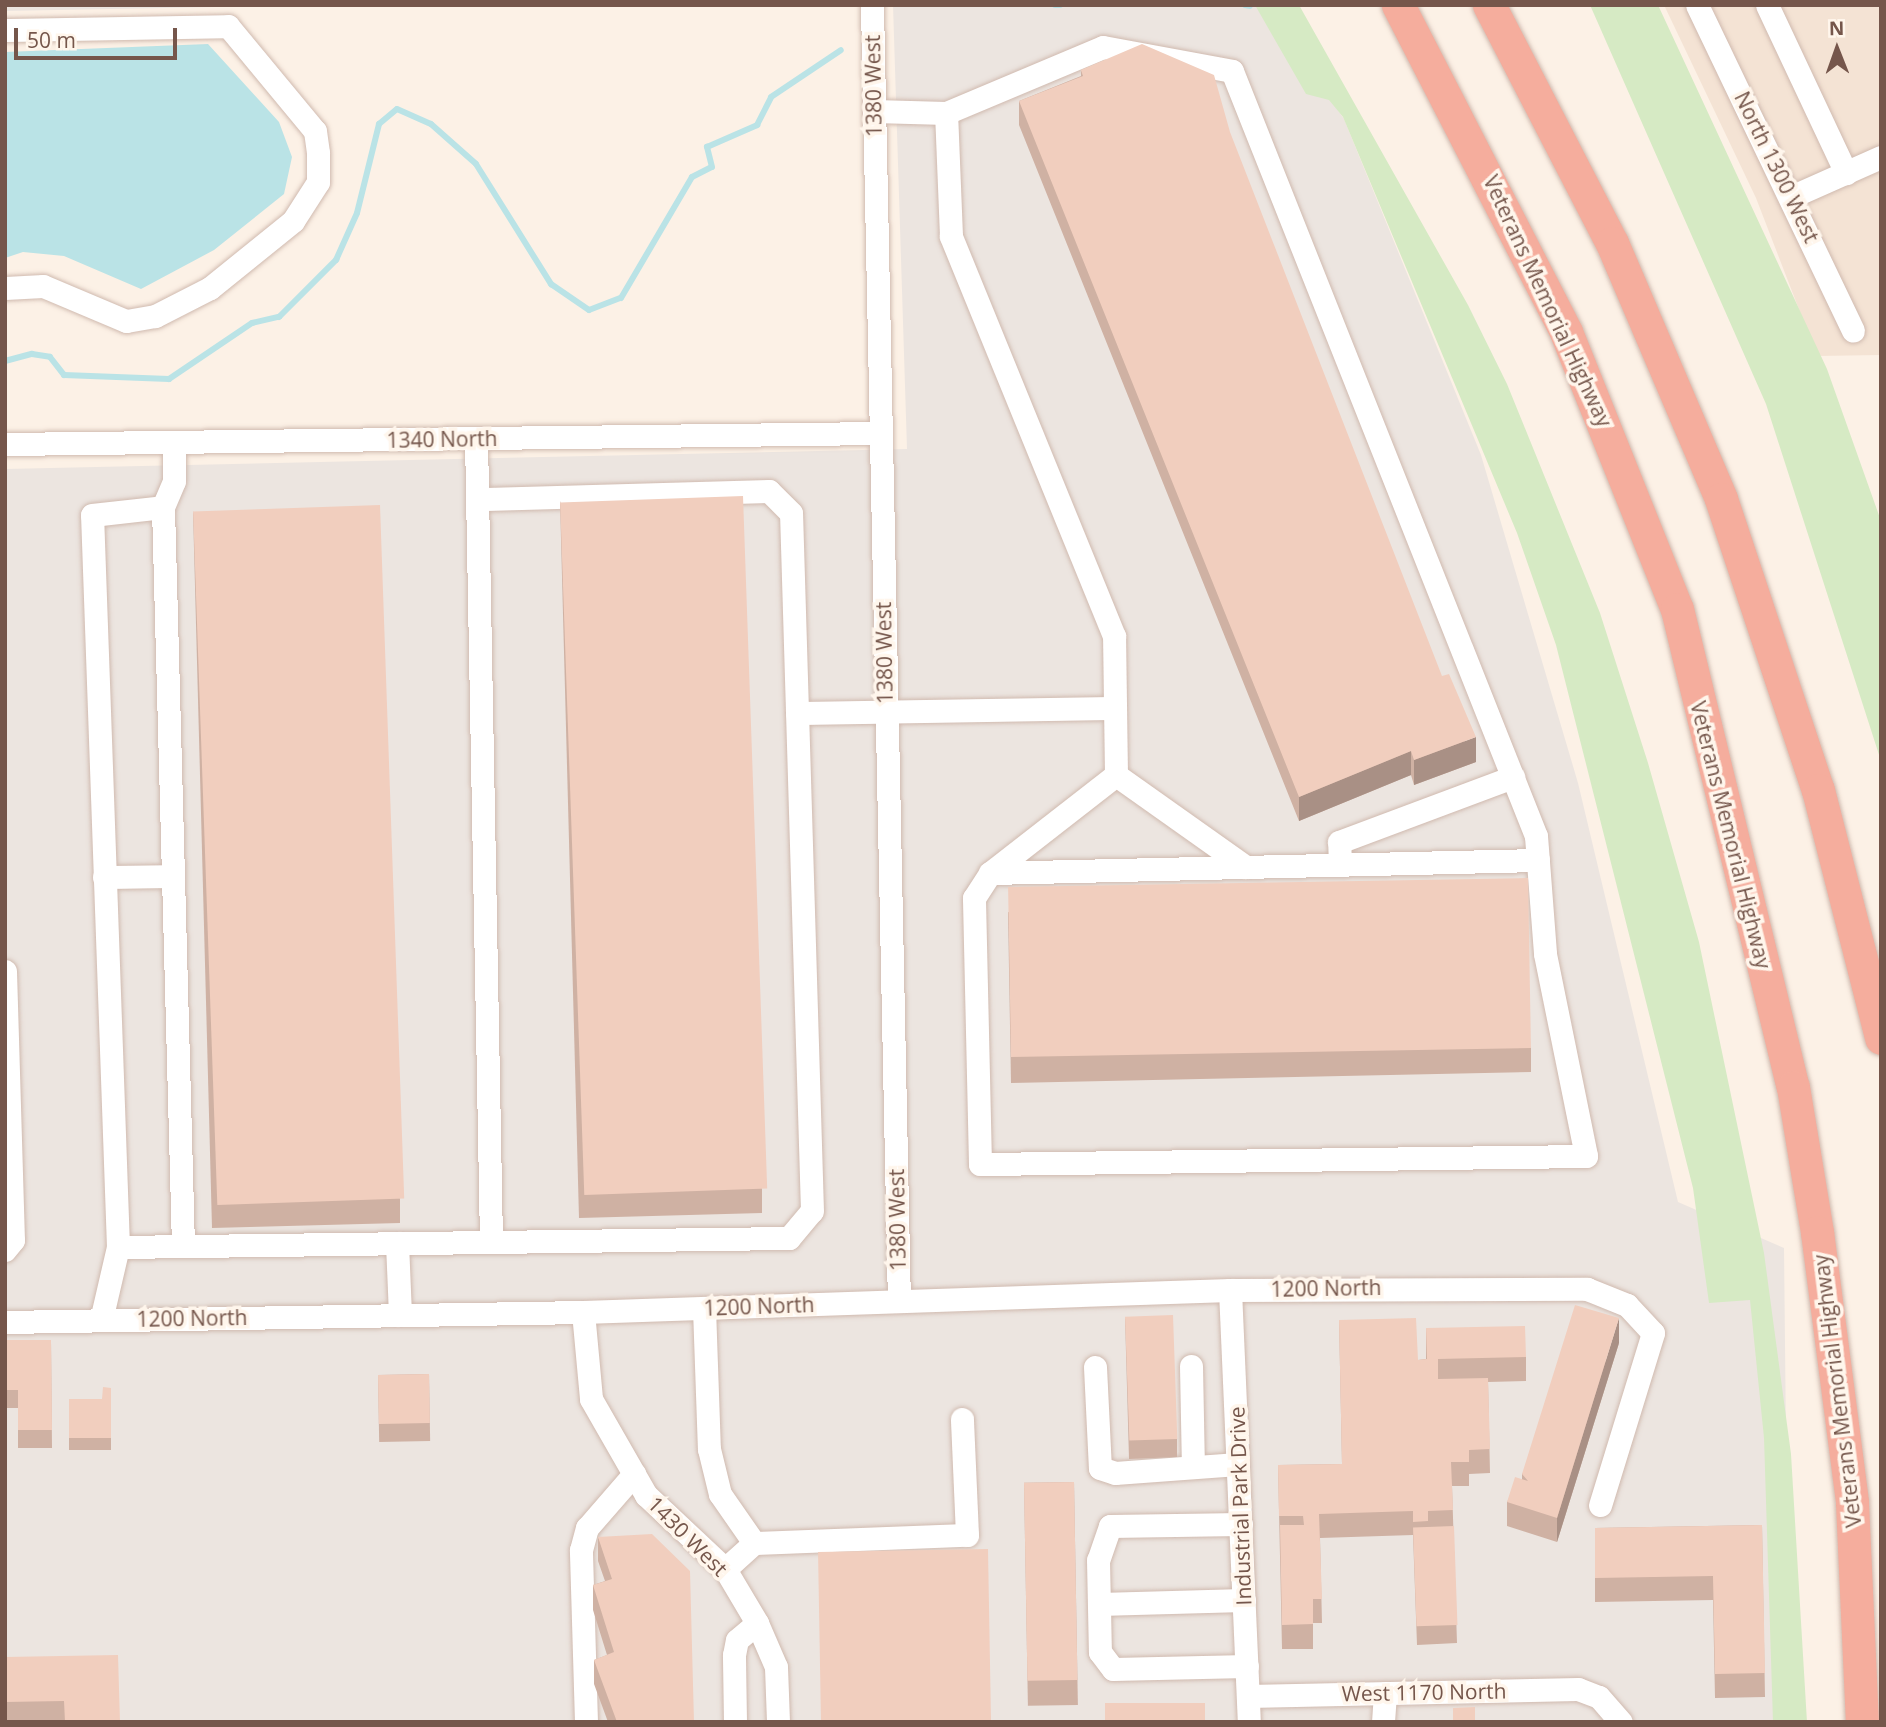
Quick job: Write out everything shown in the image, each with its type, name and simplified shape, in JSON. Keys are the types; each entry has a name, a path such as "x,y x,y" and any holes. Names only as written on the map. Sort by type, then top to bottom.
{"highway":[{"path":"1380,5 1434,68"},
{"name":"Veterans Memorial Highway","path":"1398,5 1434,68 1566,332 1677,609 1793,1087 1817,1232 1852,1503 1862,1722"},
{"path":"1489,5 1612,243 1725,512 1818,790 1881,1038"},
{"path":"1499,5 1508,40"}],"street":[{"name":"1380 West","path":"872,5 878,433 899,1301"},
{"name":"North 1300 West","path":"1697,5 1793,196 1853,331"},
{"path":"1767,5 1846,173"},
{"path":"5,30 228,26 315,131 318,153 318,182 293,221 210,288 155,316 126,321 43,286 5,288"},
{"path":"874,111 946,113 1103,47 1232,71 1536,836 1545,954 1586,1156 980,1164 974,898 990,873 1116,775"},
{"path":"946,113 951,236 1114,636 1116,775"},
{"path":"1793,196 1881,158"},
{"name":"1340 North","path":"5,444 878,433"},
{"path":"476,438 491,1241"},
{"path":"174,442 174,481 163,507 183,1246"},
{"path":"118,1247 789,1238 812,1211 791,513 769,491 477,499"},
{"path":"101,1320 118,1247 92,515 163,507"},
{"path":"797,713 1115,708"},
{"path":"1116,775 1247,867"},
{"path":"1339,865 1339,842 1513,777"},
{"path":"990,873 1538,860"},
{"path":"104,877 173,876"},
{"path":"5,971 13,1240 5,1250"},
{"path":"397,1243 400,1315"},
{"name":"1200 North","path":"5,1321 583,1312 1230,1290 1513,1285 1587,1289 1627,1305 1653,1333 1600,1505"},
{"name":"Industrial Park Drive","path":"1230,1290 1249,1722"},
{"path":"704,1308 709,1449 720,1494 754,1543"},
{"name":"1430 West","path":"583,1312 591,1399 646,1495 725,1569 757,1623 776,1667 778,1722"},
{"path":"1191,1366 1193,1467"},
{"path":"1095,1367 1100,1468 1238,1464"},
{"path":"725,1569 754,1543 967,1535 962,1419"},
{"path":"586,1722 581,1550 587,1528 634,1474"},
{"path":"1241,1524 1110,1526 1098,1560 1100,1652 1113,1669 1247,1666"},
{"path":"1099,1604 1244,1600"},
{"path":"735,1722 734,1655 737,1640 757,1623"},
{"name":"West 1170 North","path":"1248,1696 1578,1689 1599,1697 1621,1722"},
{"path":"1383,1722 1385,1693"}],"shaded area":[{"path":"5,5 319,5 5,11"},
{"path":"893,5 1264,5 1344,119 1481,455 1578,783 1678,1202 1784,1248 1789,1722 5,1722 5,469 907,449"},
{"path":"1664,5 1881,5 1881,355 1817,356 1756,198"}],"green space":[{"path":"1255,5 1299,5 1468,305 1507,384 1600,613 1648,763 1699,942 1764,1253 1791,1454 1807,1722 1773,1722 1764,1438 1750,1300 1709,1303 1693,1188 1556,645 1517,533 1343,117 1329,100 1306,94"},
{"path":"1590,5 1658,5 1827,369 1881,521 1881,761 1766,404"}],"water":[{"path":"208,44 279,122 292,157 284,194 214,250 141,289 64,256 23,252 5,258 5,52"}],"building":[{"path":"1142,44 1214,75 1230,132 1442,676 1449,674 1476,737 1414,760 1411,751 1299,797 1019,101 1083,76 1081,70"},
{"path":"743,496 767,1189 584,1195 560,502"},
{"path":"380,505 404,1199 217,1205 193,512"},
{"path":"1528,878 1531,1048 1011,1057 1008,887"},
{"path":"1575,1305 1619,1318 1557,1518 1507,1502 1515,1477 1528,1481 1522,1474"},
{"path":"1173,1315 1177,1439 1129,1441 1125,1317"},
{"path":"1416,1318 1418,1360 1427,1359 1426,1328 1525,1326 1526,1357 1438,1359 1438,1379 1488,1378 1490,1449 1469,1450 1469,1462 1451,1462 1453,1510 1428,1511 1428,1521 1413,1522 1413,1511 1319,1514 1322,1599 1313,1599 1313,1624 1282,1625 1280,1525 1304,1525 1303,1516 1279,1516 1278,1465 1342,1464 1339,1320"},
{"path":"5,1340 51,1340 52,1430 18,1430 18,1390 5,1390"},
{"path":"429,1374 430,1423 379,1424 378,1375"},
{"path":"103,1387 111,1388 111,1438 69,1438 69,1399 102,1399"},
{"path":"1074,1482 1077,1680 1027,1681 1024,1483"},
{"path":"1762,1525 1765,1673 1715,1674 1713,1576 1595,1578 1595,1528"},
{"path":"1454,1526 1457,1625 1416,1626 1413,1527"},
{"path":"652,1534 690,1571 694,1722 617,1722 594,1660 614,1652 593,1585 612,1579 598,1537"},
{"path":"988,1549 991,1722 821,1722 818,1552"},
{"path":"118,1655 120,1722 65,1722 64,1701 5,1702 5,1657"},
{"path":"1105,1703 1205,1703 1205,1722 1105,1722"},
{"path":"1475,1707 1475,1722 1435,1722 1453,1721 1453,1708"}],"waterway":[{"path":"1055,5 1060,5"},
{"path":"1245,5 1250,6"},
{"path":"5,361 32,354 50,357 64,375 169,379 252,323 279,317 336,260 357,213 379,124 397,109 431,124 476,164 551,284 589,310 621,298 692,177 712,167 707,147 757,125 771,97 841,50"}]}
